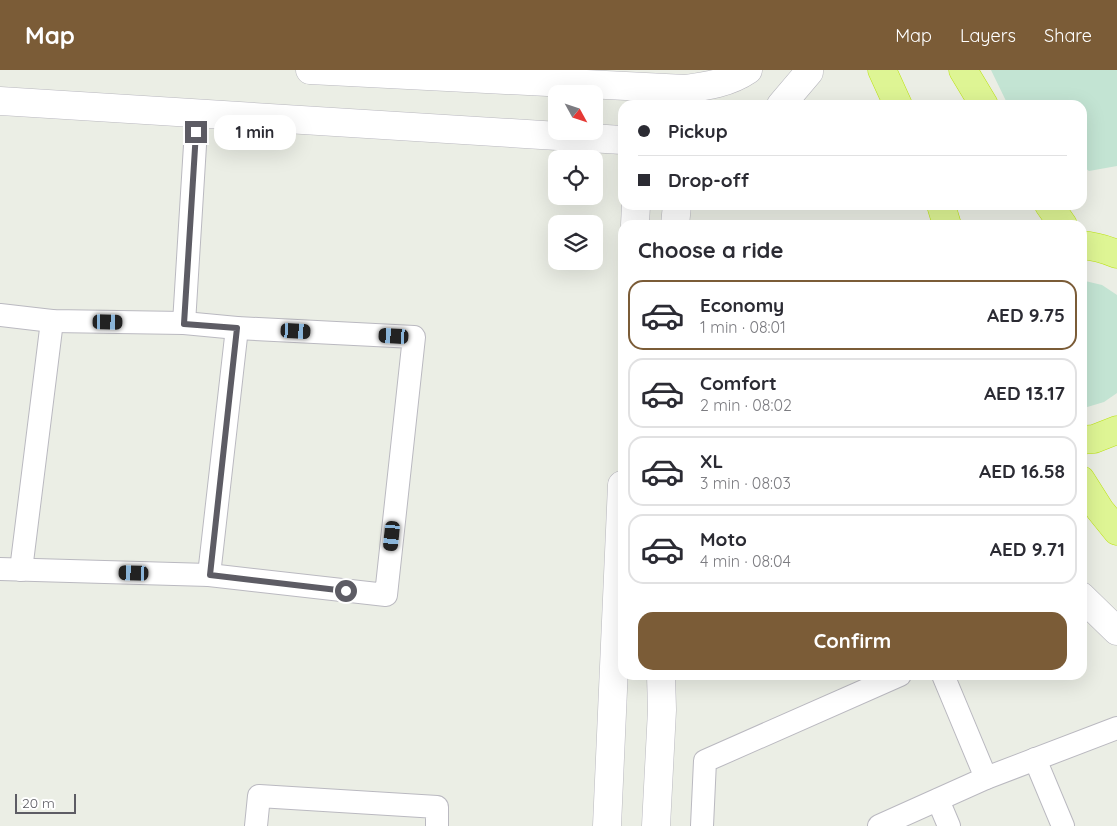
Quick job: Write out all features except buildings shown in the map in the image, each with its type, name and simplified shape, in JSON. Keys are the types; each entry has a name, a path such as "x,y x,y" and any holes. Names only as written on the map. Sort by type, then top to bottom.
{"highway":[{"path":"882,70 896,100"},
{"path":"963,70 981,100"},
{"path":"1087,246 1114,250"},
{"path":"1087,440 1094,439 1117,430"},
{"path":"1087,489 1117,531"}],"street":[{"path":"310,70 640,96 684,97 748,70"},
{"path":"786,100 809,70"},
{"path":"0,101 618,140"},
{"path":"184,324 197,113"},
{"path":"0,315 52,321 184,324 414,337 386,595 210,575 11,570 52,321"},
{"path":"210,575 237,328"},
{"path":"1087,602 1117,631"},
{"path":"607,826 618,634"},
{"path":"656,826 662,710 661,680"},
{"path":"702,826 705,761 889,680"},
{"path":"945,680 986,778"},
{"path":"880,826 986,778 1117,728"},
{"path":"1035,759 1063,826"},
{"path":"256,826 258,796 436,807 437,826"},
{"path":"938,800 949,826"}],"green space":[{"path":"991,70 1117,70 1117,166 1089,171 1087,170 1087,100 1006,100"},
{"path":"1087,281 1102,285 1117,295 1117,393 1104,402 1087,407"}],"route":[{"path":"196,132 184,324 237,328 210,575 346,591"}]}
